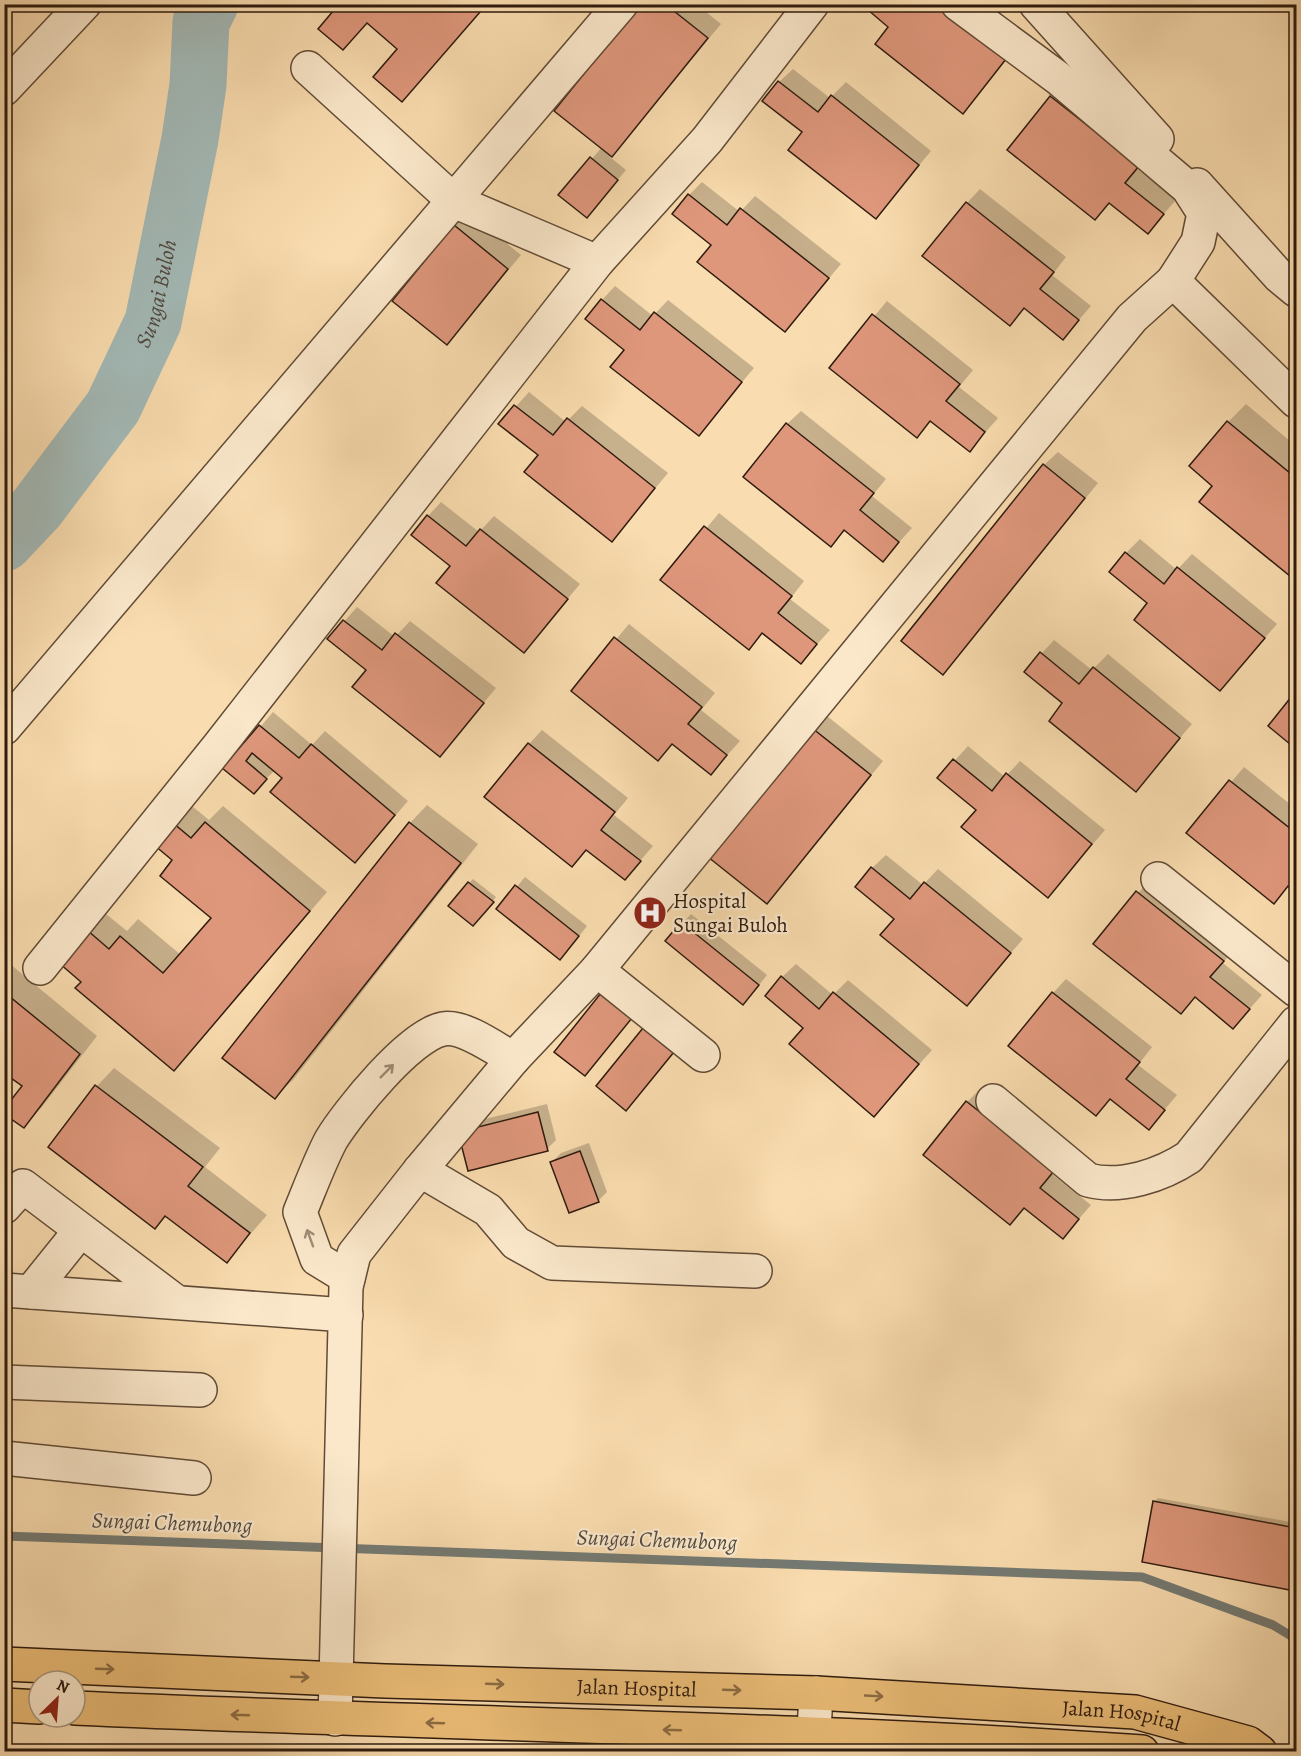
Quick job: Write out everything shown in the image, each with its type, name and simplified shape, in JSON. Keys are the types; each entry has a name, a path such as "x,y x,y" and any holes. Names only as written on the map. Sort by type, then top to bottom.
{"main road":[{"name":"Jalan Hospital","path":"4,1664 336,1679 816,1693 1135,1712 1248,1743 1260,1752"},
{"path":"4,1705 27,1706"},
{"name":"Jalan Hospital","path":"87,1709 814,1743 939,1737 1142,1752"}],"street":[{"path":"4,89 84,4"},
{"path":"4,728 621,4"},
{"path":"40,968 226,738 597,262 707,140 812,4"},
{"path":"334,1719 346,1315 348,1278 354,1254 420,1170 513,1059 597,970 1132,318 1173,281 1198,243 1204,213 1188,188 1058,78 958,4"},
{"path":"1036,4 1279,276 1296,290"},
{"path":"308,68 454,201 597,262"},
{"path":"1173,281 1296,401"},
{"path":"1158,879 1296,990"},
{"path":"597,970 703,1055"},
{"path":"993,1101 1088,1180 1103,1184 1149,1176 1176,1166 1189,1157 1296,1023"},
{"path":"348,1278 317,1259 300,1212 331,1140 368,1090 420,1039 444,1029 469,1034 513,1059"},
{"path":"420,1170 488,1210 516,1244 552,1263 755,1271"},
{"path":"4,1208 23,1186 175,1301"},
{"path":"18,1291 80,1231"},
{"path":"18,1291 346,1315"},
{"path":"4,1382 200,1390"},
{"path":"4,1458 194,1478"},
{"path":"814,1743 816,1693"}],"building":[{"path":"339,4 487,4 402,102 373,77 397,49 367,23 343,50 318,29"},
{"path":"640,4 665,4 708,38 612,157 554,111"},
{"path":"861,4 904,7 937,4 1006,59 963,114 875,44 888,27"},
{"path":"778,81 818,112 831,95 919,165 876,219 788,150 802,132 762,101"},
{"path":"1050,96 1139,166 1125,183 1164,214 1148,234 1109,203 1095,220 1007,150"},
{"path":"590,157 618,180 587,218 558,195"},
{"path":"688,194 727,225 740,208 829,278 785,332 697,262 711,245 672,214"},
{"path":"966,202 1054,272 1040,289 1079,320 1063,340 1024,308 1010,326 922,256"},
{"path":"454,225 508,269 447,345 392,301"},
{"path":"601,299 640,330 654,312 742,382 699,436 610,367 624,350 585,319"},
{"path":"872,314 960,384 946,401 985,432 970,452 930,421 917,438 829,368"},
{"path":"514,405 553,435 567,418 655,488 612,542 524,472 538,455 498,424"},
{"path":"1227,421 1296,478 1296,581 1199,502 1212,486 1189,466"},
{"path":"786,423 874,493 860,510 899,542 883,562 844,530 831,547 743,477"},
{"path":"1043,464 1085,498 943,675 901,641"},
{"path":"427,515 466,546 480,529 568,599 524,653 436,583 450,566 411,535"},
{"path":"704,526 792,596 778,613 817,644 801,664 762,633 749,650 660,580"},
{"path":"1125,552 1164,584 1177,567 1265,638 1220,691 1134,620 1147,603 1109,572"},
{"path":"343,620 382,650 395,633 484,703 440,757 352,687 366,670 327,639"},
{"path":"614,637 702,707 688,724 727,755 711,775 672,744 658,761 571,691"},
{"path":"1040,652 1079,684 1093,667 1180,738 1136,792 1049,721 1062,703 1024,672"},
{"path":"1296,691 1296,749 1268,726"},
{"path":"259,725 299,758 311,744 395,815 355,863 270,792 282,778 252,753 246,761 267,779 254,794 222,768"},
{"path":"812,728 871,775 767,904 708,857"},
{"path":"528,743 615,812 601,830 641,861 625,880 586,850 572,867 484,797"},
{"path":"953,759 992,791 1006,773 1092,844 1048,898 961,827 976,810 937,778"},
{"path":"1229,780 1296,833 1296,893 1288,886 1274,904 1186,833"},
{"path":"205,822 310,911 174,1071 75,988 81,982 59,963 87,930 109,949 120,936 163,973 211,918 160,876 172,860 154,845 173,823 191,838"},
{"path":"409,822 461,863 275,1099 222,1058"},
{"path":"871,867 910,899 924,882 1011,953 967,1006 880,935 894,919 855,887"},
{"path":"468,882 494,902 473,926 448,906"},
{"path":"515,885 579,936 560,960 496,909"},
{"path":"1136,891 1224,961 1210,977 1250,1009 1233,1029 1195,997 1181,1014 1093,944"},
{"path":"681,922 759,985 743,1005 665,941"},
{"path":"781,976 819,1009 833,992 919,1064 874,1117 789,1044 803,1028 765,996"},
{"path":"605,988 636,1013 585,1076 554,1052"},
{"path":"4,992 80,1054 24,1128 4,1114 4,1109 22,1086 4,1073"},
{"path":"1052,992 1140,1062 1126,1079 1165,1110 1149,1130 1110,1099 1096,1116 1008,1046"},
{"path":"647,1023 678,1047 626,1111 596,1086"},
{"path":"95,1085 203,1167 188,1186 250,1233 227,1263 165,1216 155,1229 48,1147"},
{"path":"966,1101 1054,1171 1040,1188 1079,1219 1063,1239 1024,1208 1010,1225 923,1155"},
{"path":"538,1112 548,1151 468,1171 458,1132"},
{"path":"580,1151 599,1202 569,1213 550,1162"},
{"path":"1153,1501 1296,1528 1295,1591 1142,1562"}],"waterway":[{"name":"Sungai Buloh","path":"4,543 37,508 113,407 153,322 190,139 198,85 201,22 210,4"},
{"name":"Sungai Chemubong","path":"4,1536 1142,1577 1273,1625 1296,1639"}],"place":[{"name":"Hospital Sungai Buloh","path":"650,913"}]}
